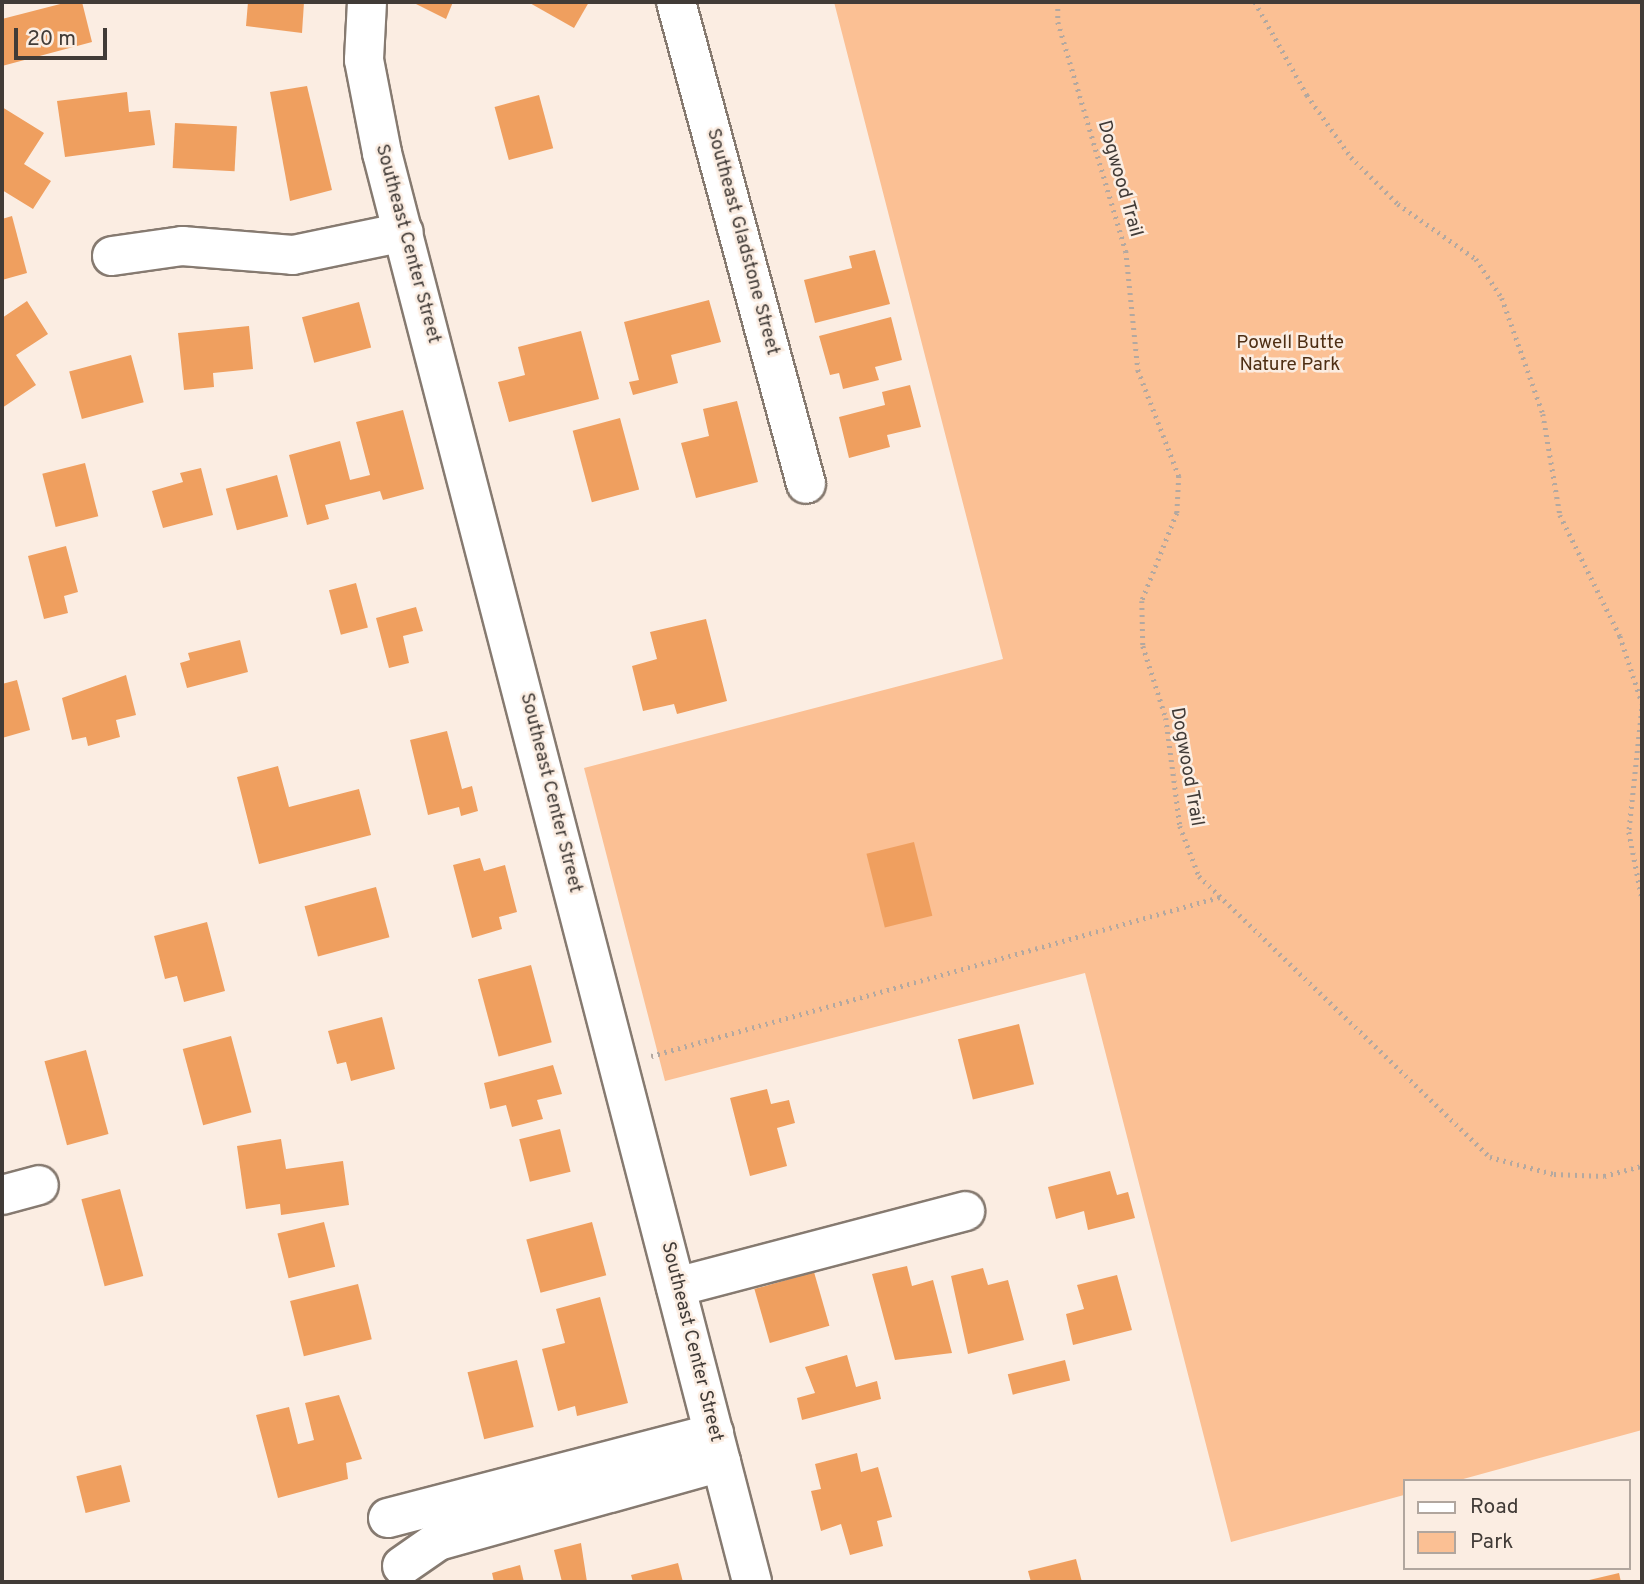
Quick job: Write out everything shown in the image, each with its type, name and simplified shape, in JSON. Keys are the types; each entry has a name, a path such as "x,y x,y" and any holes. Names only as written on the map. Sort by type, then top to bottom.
{"street":[{"name":"Southeast Center Street","path":"367,2 369,91 752,1582"},
{"name":"Southeast Gladstone Street","path":"676,2 806,484"},
{"path":"112,256 182,246 293,255 404,232"},
{"path":"2,1195 39,1185"},
{"path":"676,1287 965,1211"},
{"path":"388,1518 718,1448"},
{"path":"401,1566 438,1541 718,1448"}],"path":[{"name":"Dogwood Trail","path":"1058,2 1058,22 1126,251 1138,370 1179,476 1177,513 1142,601 1143,646 1166,718 1180,826 1199,876 1490,1157 1554,1174 1604,1176 1642,1166"},
{"path":"1255,2 1307,95 1351,157 1398,204 1476,259 1502,298 1543,414 1560,516 1620,636 1642,703"},
{"path":"1642,709 1629,832 1642,898"},
{"path":"620,1065 1220,897"}],"green space":[{"name":"Powell Butte Nature Park","path":"834,2 1642,2 1642,1430 1463,1479 1402,1479 1402,1496 1231,1542 1085,973 665,1081 584,768 1003,659"}],"building":[{"path":"68,2 82,2 92,42 2,66 2,19"},
{"path":"248,2 304,2 302,33 246,26"},
{"path":"412,2 453,2 446,19"},
{"path":"528,2 589,2 574,28"},
{"path":"307,86 332,190 290,201 270,92"},
{"path":"127,92 129,112 150,110 155,145 65,157 57,101"},
{"path":"539,95 553,148 509,160 495,107"},
{"path":"2,107 44,133 24,164 51,181 33,209 2,190"},
{"path":"175,123 237,126 235,171 173,168"},
{"path":"12,216 27,273 2,280 2,219"},
{"path":"875,250 890,304 815,323 804,280 852,268 849,256"},
{"path":"709,300 721,342 671,355 678,383 633,395 629,382 639,380 624,322"},
{"path":"27,301 48,334 16,355 36,385 2,408 2,318"},
{"path":"359,302 371,347 314,363 302,317"},
{"path":"891,317 902,360 875,367 879,380 843,389 839,373 830,375 819,336"},
{"path":"249,326 253,369 213,373 214,387 184,390 178,333"},
{"path":"581,331 599,399 509,422 498,382 525,375 518,347"},
{"path":"131,355 144,402 82,419 69,372"},
{"path":"910,385 921,427 887,435 890,447 849,458 839,417 885,405 882,392"},
{"path":"737,401 758,482 696,498 681,443 709,436 703,409"},
{"path":"403,410 424,489 383,500 380,491 325,505 329,519 307,525 289,455 340,441 350,480 370,475 356,422"},
{"path":"620,418 639,489 592,502 573,431"},
{"path":"85,463 98,516 56,527 42,474"},
{"path":"201,468 213,515 163,528 152,491 183,482 180,473"},
{"path":"277,475 288,517 237,530 226,489"},
{"path":"66,546 78,592 64,596 68,613 44,619 28,556"},
{"path":"356,583 368,627 341,635 329,590"},
{"path":"416,607 423,631 403,636 409,663 389,668 376,618"},
{"path":"706,619 727,701 677,714 674,704 643,711 632,666 657,659 650,632"},
{"path":"240,640 248,672 187,688 180,663 190,660 188,653"},
{"path":"126,675 136,715 116,720 120,737 88,746 86,737 72,740 62,698"},
{"path":"17,680 30,730 2,738 2,684"},
{"path":"447,731 462,789 472,786 478,811 461,816 459,807 428,815 410,740"},
{"path":"278,766 289,807 359,789 371,835 259,864 237,777"},
{"path":"914,842 932,916 885,928 866,854"},
{"path":"480,858 484,871 505,865 517,912 499,917 502,929 472,938 453,865"},
{"path":"376,887 389,937 318,956 305,906"},
{"path":"207,922 225,991 184,1002 177,976 165,979 154,936"},
{"path":"531,965 552,1042 499,1057 478,979"},
{"path":"382,1017 395,1069 351,1081 346,1062 337,1064 328,1031"},
{"path":"1019,1024 1034,1084 973,1099 958,1039"},
{"path":"231,1036 251,1112 203,1125 183,1049"},
{"path":"86,1050 109,1134 67,1145 44,1061"},
{"path":"553,1065 562,1094 537,1100 543,1119 512,1127 506,1105 490,1109 484,1083"},
{"path":"767,1089 771,1104 789,1100 795,1123 777,1128 787,1166 750,1176 730,1098"},
{"path":"560,1129 571,1172 530,1182 519,1139"},
{"path":"281,1139 286,1169 343,1161 349,1205 281,1215 280,1204 246,1209 237,1146"},
{"path":"1110,1171 1117,1195 1128,1192 1135,1218 1088,1230 1084,1211 1056,1219 1048,1187"},
{"path":"120,1189 143,1276 105,1286 81,1199"},
{"path":"324,1222 335,1267 289,1278 277,1234"},
{"path":"592,1222 606,1275 541,1293 526,1240"},
{"path":"907,1266 912,1286 933,1280 952,1353 895,1360 872,1274"},
{"path":"983,1268 988,1285 1008,1280 1024,1340 968,1354 951,1276"},
{"path":"814,1272 829,1326 770,1343 754,1289"},
{"path":"1117,1275 1132,1330 1073,1345 1066,1314 1084,1309 1077,1285"},
{"path":"358,1284 372,1339 304,1356 290,1301"},
{"path":"600,1297 628,1403 577,1416 575,1406 558,1411 542,1349 565,1343 556,1309"},
{"path":"847,1355 856,1387 877,1381 881,1399 802,1420 797,1398 815,1393 805,1367"},
{"path":"517,1360 534,1427 484,1439 468,1372"},
{"path":"1065,1360 1070,1380 1013,1395 1008,1374"},
{"path":"339,1395 362,1459 346,1463 348,1479 278,1498 256,1415 289,1407 298,1444 314,1440 305,1403"},
{"path":"857,1453 861,1472 878,1467 892,1517 877,1521 883,1546 850,1555 841,1524 821,1531 811,1491 821,1489 815,1464"},
{"path":"121,1465 130,1502 86,1513 76,1476"},
{"path":"581,1543 587,1582 562,1582 554,1550"},
{"path":"1076,1559 1082,1582 1031,1582 1028,1571"},
{"path":"678,1563 683,1582 633,1582 631,1575"},
{"path":"520,1565 524,1582 494,1582 492,1573"},
{"path":"1619,1573 1621,1582 1585,1582 1585,1581"}]}
